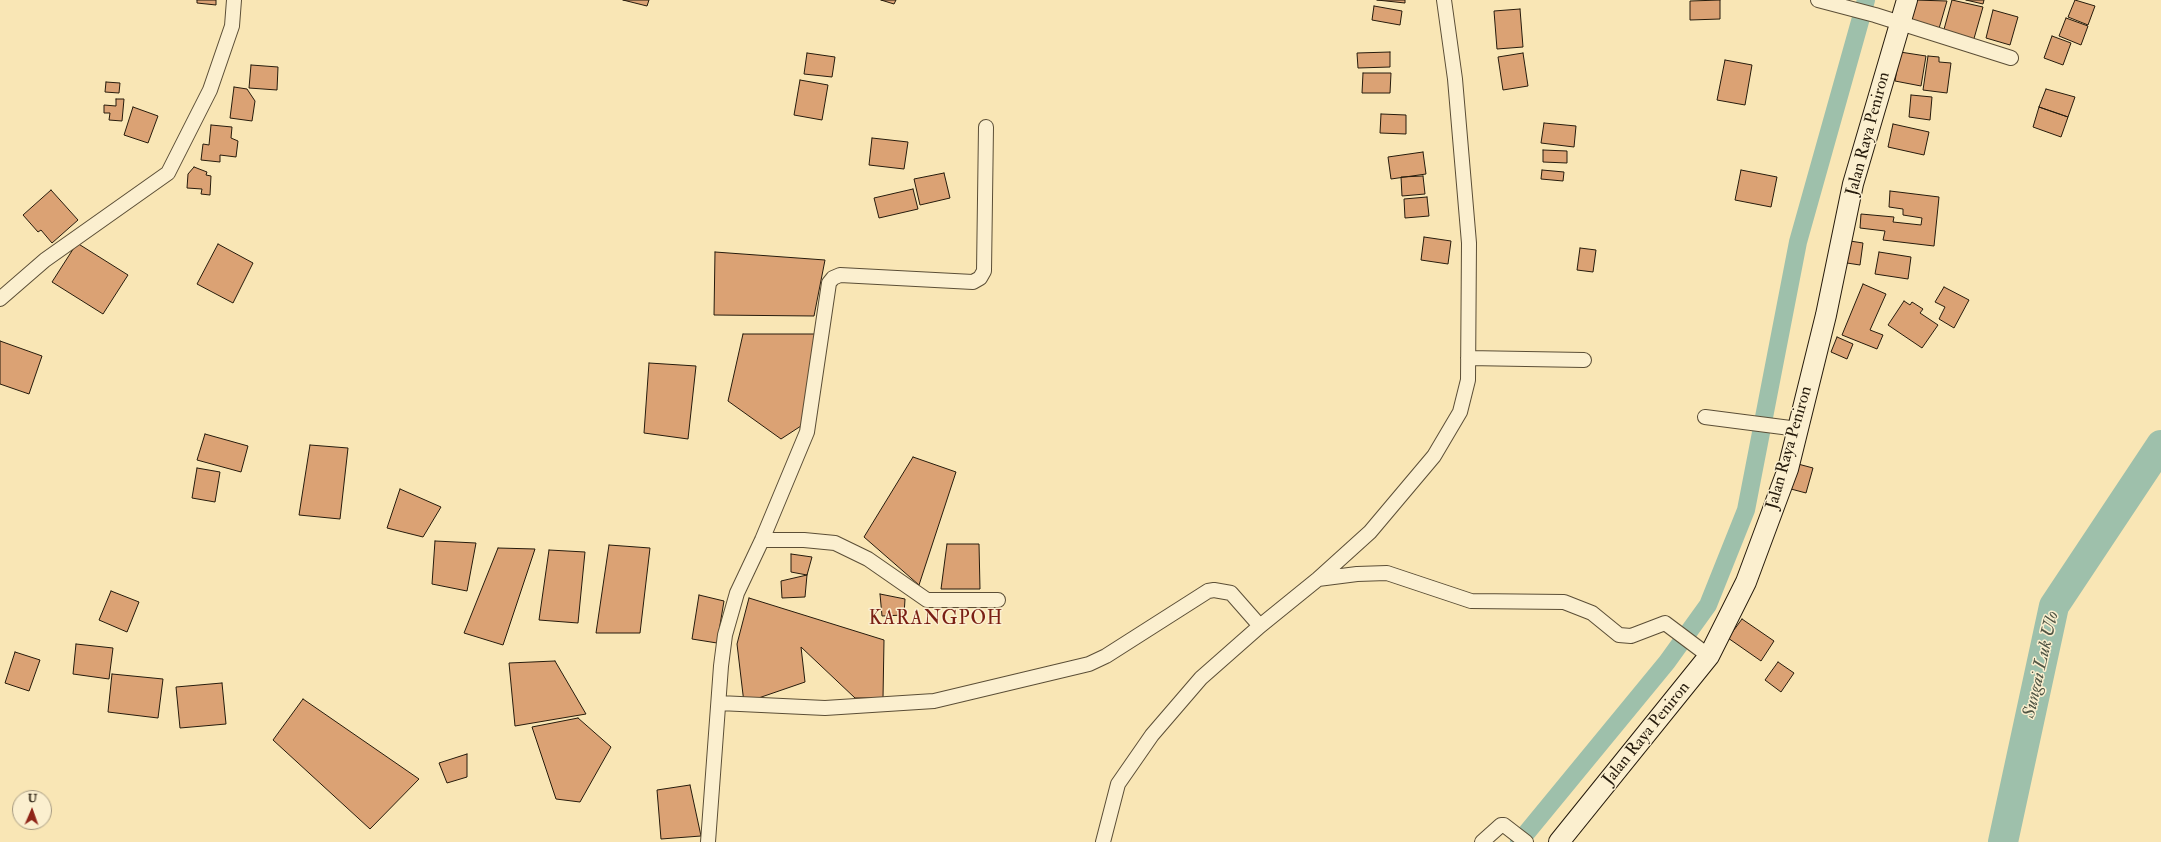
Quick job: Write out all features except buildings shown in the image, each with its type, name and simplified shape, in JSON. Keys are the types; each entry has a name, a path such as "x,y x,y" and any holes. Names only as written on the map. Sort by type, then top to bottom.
{"main road":[{"name":"Jalan Raya Peniron","path":"1559,842 1710,656 1746,582 1788,469 1826,315 1854,184 1907,0"}],"street":[{"path":"0,299 45,260 168,173 210,90 232,26 234,0"},
{"path":"1103,842 1118,784 1132,761 1152,735 1201,678 1260,626 1318,579 1370,532 1434,456 1460,412 1468,380 1468,235 1455,79 1444,0"},
{"path":"1818,0 1875,15 1899,24 2012,58"},
{"path":"708,842 721,666 725,635 737,593 762,540 807,432 828,283 833,278 840,275 973,282 980,278 984,272 986,127"},
{"path":"1468,358 1584,360"},
{"path":"1705,418 1754,422 1798,429"},
{"path":"762,540 803,540 835,543 868,559 927,600 998,600"},
{"path":"1318,579 1357,574 1387,573 1471,602 1564,602 1592,613 1619,635 1631,636 1663,624 1667,625 1710,656"},
{"path":"719,703 825,708 934,701 1088,664 1106,656 1208,591 1214,590 1231,593 1260,626"},
{"path":"1482,842 1501,825 1510,829 1526,842"}],"waterway":[{"path":"1519,842 1667,662 1708,605 1746,510 1798,242 1866,0"},
{"name":"Sungai Luk Ulo","path":"2003,842 2054,606 2161,445"}],"district":[{"name":"KARANGPOH","path":"936,620"}]}
